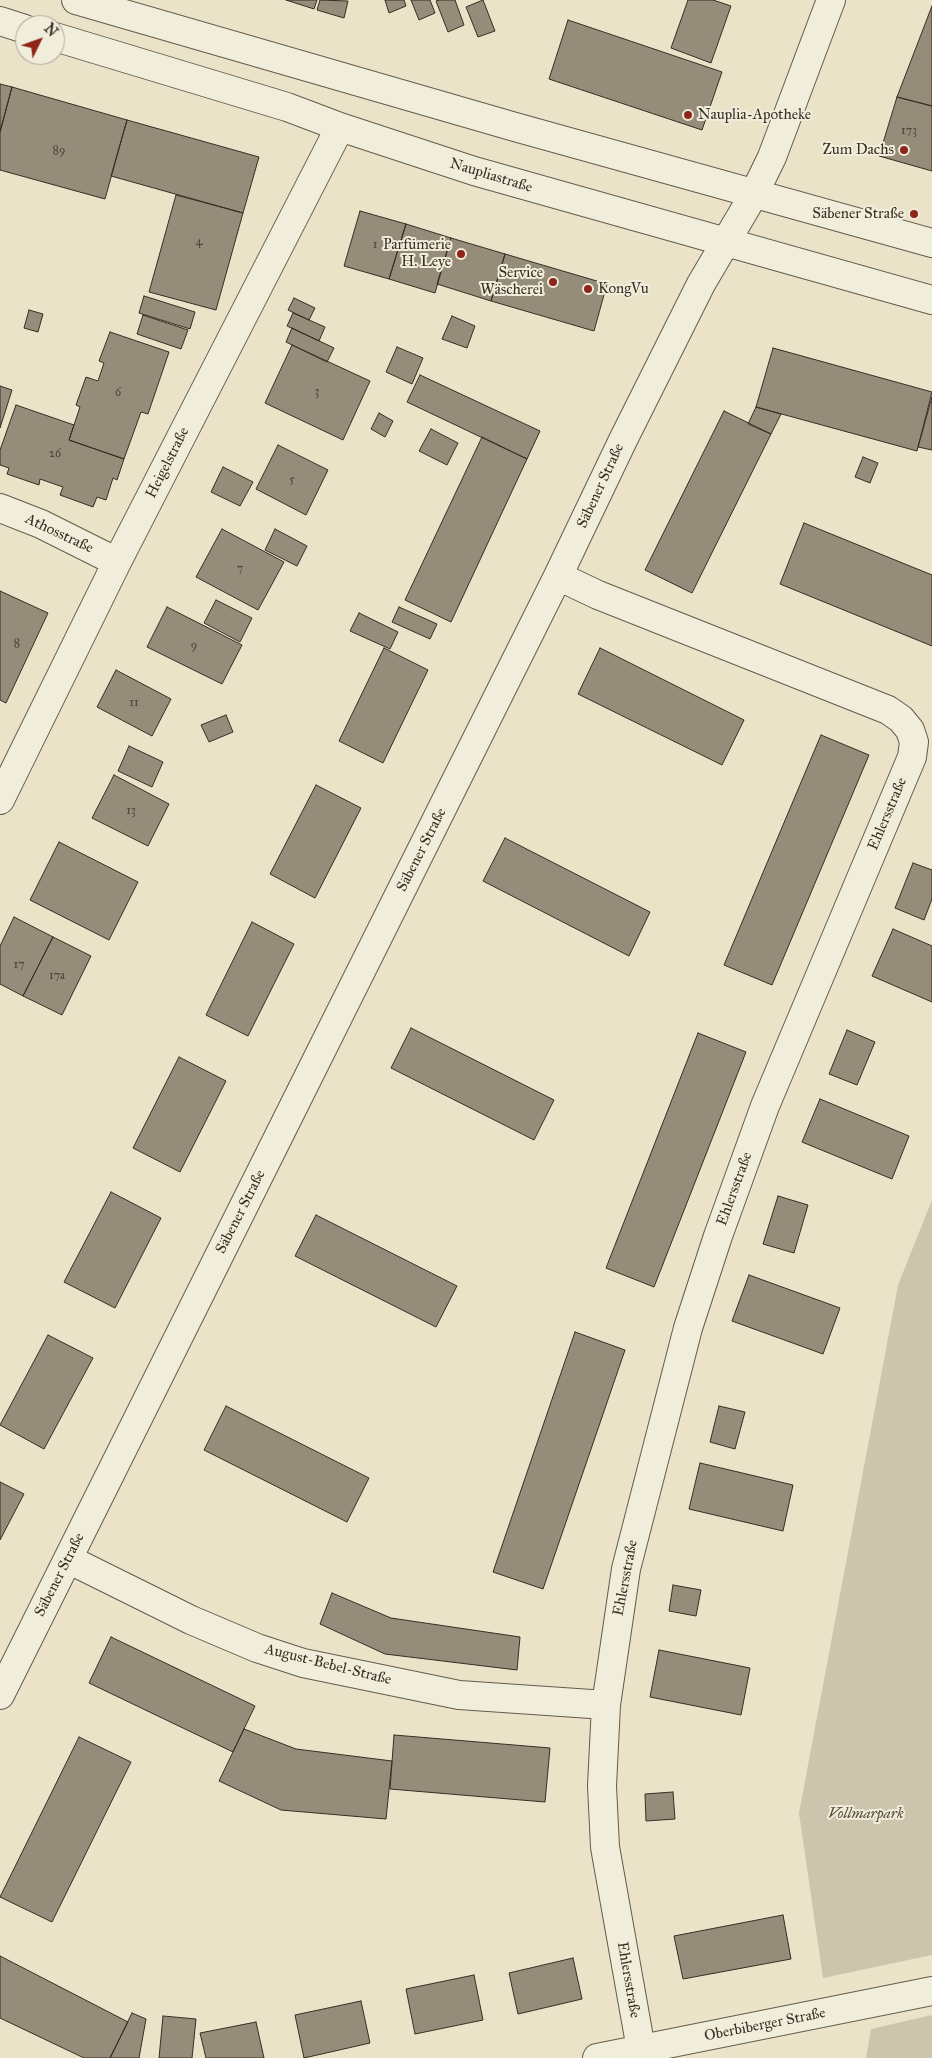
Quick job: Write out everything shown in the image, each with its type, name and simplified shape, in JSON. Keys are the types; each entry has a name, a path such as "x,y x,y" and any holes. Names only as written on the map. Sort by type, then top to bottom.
{"street":[{"path":"76,0 932,243"},
{"name":"Säbener Straße","path":"0,1695 558,576 701,284 754,194 772,157 831,0"},
{"path":"0,21 15,25"},
{"name":"Naupliastraße","path":"65,40 279,104 340,127 474,171 932,300"},
{"name":"Heigelstraße","path":"0,800 117,562 340,127"},
{"name":"Athosstraße","path":"0,508 41,524 117,562"},
{"name":"Ehlersstraße","path":"558,576 607,598 888,710 901,719 910,730 914,742 912,757 765,1106 718,1236 688,1328 626,1568 606,1705 602,1786 605,1847 641,2049"},
{"name":"August-Bebel-Straße","path":"68,1559 191,1620 257,1648 303,1662 459,1695 606,1705"},
{"name":"Oberbiberger Straße","path":"597,2058 932,1991"}],"green space":[{"name":"Vollmarpark","path":"932,1200 932,1955 823,1978 799,1813 898,1285"},
{"path":"932,2015 932,2058 866,2058 871,2029"}],"building":[{"path":"286,0 317,0 314,9"},
{"path":"320,0 348,1 344,18 317,10"},
{"path":"385,0 404,0 406,6 389,13"},
{"path":"411,0 430,0 435,13 419,20"},
{"path":"455,0 464,25 448,32 436,1"},
{"path":"483,0 495,31 478,37 466,7"},
{"path":"688,0 713,0 731,6 711,63 671,48"},
{"path":"932,6 932,106 897,97"},
{"path":"568,20 722,72 702,130 549,79"},
{"path":"0,84 12,87 0,132"},
{"path":"12,87 127,120 105,199 0,170 0,132"},
{"path":"897,97 932,106 932,171 879,156"},
{"path":"127,120 259,157 243,213 111,176"},
{"path":"176,195 243,213 216,310 149,292"},
{"path":"360,211 406,224 389,279 344,266"},
{"path":"406,224 451,238 435,293 389,279"},
{"path":"451,238 505,254 491,301 437,284"},
{"path":"505,254 607,284 594,331 491,301"},
{"path":"144,296 195,312 190,329 139,313"},
{"path":"294,298 315,308 309,320 288,310"},
{"path":"29,310 43,314 38,332 24,328"},
{"path":"293,313 325,327 319,341 287,326"},
{"path":"143,315 188,330 181,349 137,334"},
{"path":"452,316 475,326 467,348 442,339"},
{"path":"292,328 334,348 327,362 286,342"},
{"path":"110,332 169,352 148,414 141,412 124,459 69,440 80,407 76,405 86,377 98,381 104,363 99,361"},
{"path":"292,345 370,381 343,440 265,403"},
{"path":"397,347 423,358 412,384 386,372"},
{"path":"773,348 932,392 917,451 756,407"},
{"path":"420,375 540,431 527,459 407,402"},
{"path":"0,386 12,390 0,428"},
{"path":"932,397 932,450 918,447"},
{"path":"16,405 74,425 69,440 124,459 117,480 113,478 106,500 97,497 93,507 60,495 63,487 40,479 39,485 7,474 9,468 0,465 0,450"},
{"path":"756,407 781,414 771,434 748,424"},
{"path":"724,411 771,434 692,593 645,570"},
{"path":"379,413 393,421 385,437 371,429"},
{"path":"431,429 458,443 447,465 419,451"},
{"path":"482,437 527,459 451,622 405,600"},
{"path":"278,445 328,470 306,515 256,489"},
{"path":"863,457 878,463 870,483 855,477"},
{"path":"223,467 253,482 240,506 211,492"},
{"path":"804,523 932,575 932,646 780,584"},
{"path":"222,529 284,562 258,610 196,577"},
{"path":"275,529 307,546 297,566 265,550"},
{"path":"0,591 48,613 6,703 0,700"},
{"path":"216,600 252,618 240,642 204,623"},
{"path":"167,607 242,645 222,684 147,647"},
{"path":"399,607 437,624 430,639 392,622"},
{"path":"359,613 398,632 390,649 350,631"},
{"path":"384,648 428,670 383,763 339,741"},
{"path":"600,648 744,720 722,765 578,694"},
{"path":"116,670 171,699 152,736 97,707"},
{"path":"226,715 233,732 209,742 201,725"},
{"path":"821,735 869,755 772,985 724,965"},
{"path":"129,746 163,762 152,787 118,771"},
{"path":"114,775 169,804 148,846 92,818"},
{"path":"316,785 361,808 315,898 270,874"},
{"path":"505,838 650,912 629,956 483,881"},
{"path":"59,842 138,882 109,940 30,900"},
{"path":"913,863 932,870 932,899 924,920 895,908"},
{"path":"14,917 53,937 23,996 0,984 0,946"},
{"path":"252,922 294,944 248,1036 206,1015"},
{"path":"893,929 932,946 932,1002 872,976"},
{"path":"53,937 91,956 62,1015 23,996"},
{"path":"411,1028 554,1100 534,1140 391,1068"},
{"path":"847,1030 875,1042 857,1085 829,1074"},
{"path":"698,1033 746,1052 654,1287 606,1268"},
{"path":"179,1057 226,1081 180,1172 133,1148"},
{"path":"820,1099 909,1136 892,1179 802,1142"},
{"path":"111,1192 161,1218 115,1308 64,1282"},
{"path":"778,1196 808,1205 794,1253 763,1244"},
{"path":"316,1215 457,1286 436,1327 295,1256"},
{"path":"749,1275 840,1308 823,1354 732,1321"},
{"path":"575,1332 625,1350 543,1589 493,1572"},
{"path":"48,1335 93,1358 44,1449 0,1425"},
{"path":"226,1406 369,1478 347,1522 204,1450"},
{"path":"719,1406 745,1412 735,1449 710,1442"},
{"path":"700,1463 793,1485 783,1531 689,1509"},
{"path":"0,1482 24,1494 0,1540"},
{"path":"673,1585 701,1590 696,1616 669,1611"},
{"path":"332,1593 391,1618 520,1637 517,1670 385,1654 320,1624"},
{"path":"111,1637 255,1706 233,1752 89,1683"},
{"path":"659,1650 750,1668 741,1715 650,1697"},
{"path":"244,1729 296,1749 392,1761 386,1819 281,1810 219,1781"},
{"path":"394,1735 550,1748 545,1802 390,1789"},
{"path":"79,1737 131,1762 52,1922 0,1897"},
{"path":"673,1792 675,1819 646,1821 645,1794"},
{"path":"783,1915 791,1959 683,1979 674,1936"},
{"path":"0,1956 128,2022 110,2058 84,2058 0,2018"},
{"path":"573,1958 582,1999 518,2014 509,1973"},
{"path":"474,1975 483,2020 415,2034 406,1989"},
{"path":"361,2001 370,2043 304,2058 295,2015"},
{"path":"132,2013 146,2019 139,2058 110,2058"},
{"path":"163,2016 196,2019 192,2058 159,2058"},
{"path":"256,2022 264,2058 206,2058 200,2033"}],"place":[{"name":"Nauplia-Apotheke","path":"688,115"},
{"name":"Zum Dachs","path":"904,150"},
{"name":"Säbener Straße","path":"914,214"},
{"name":"Parfümerie H. Leye","path":"461,254"},
{"name":"Service Wäscherei","path":"553,282"},
{"name":"KongVu","path":"588,289"}]}
